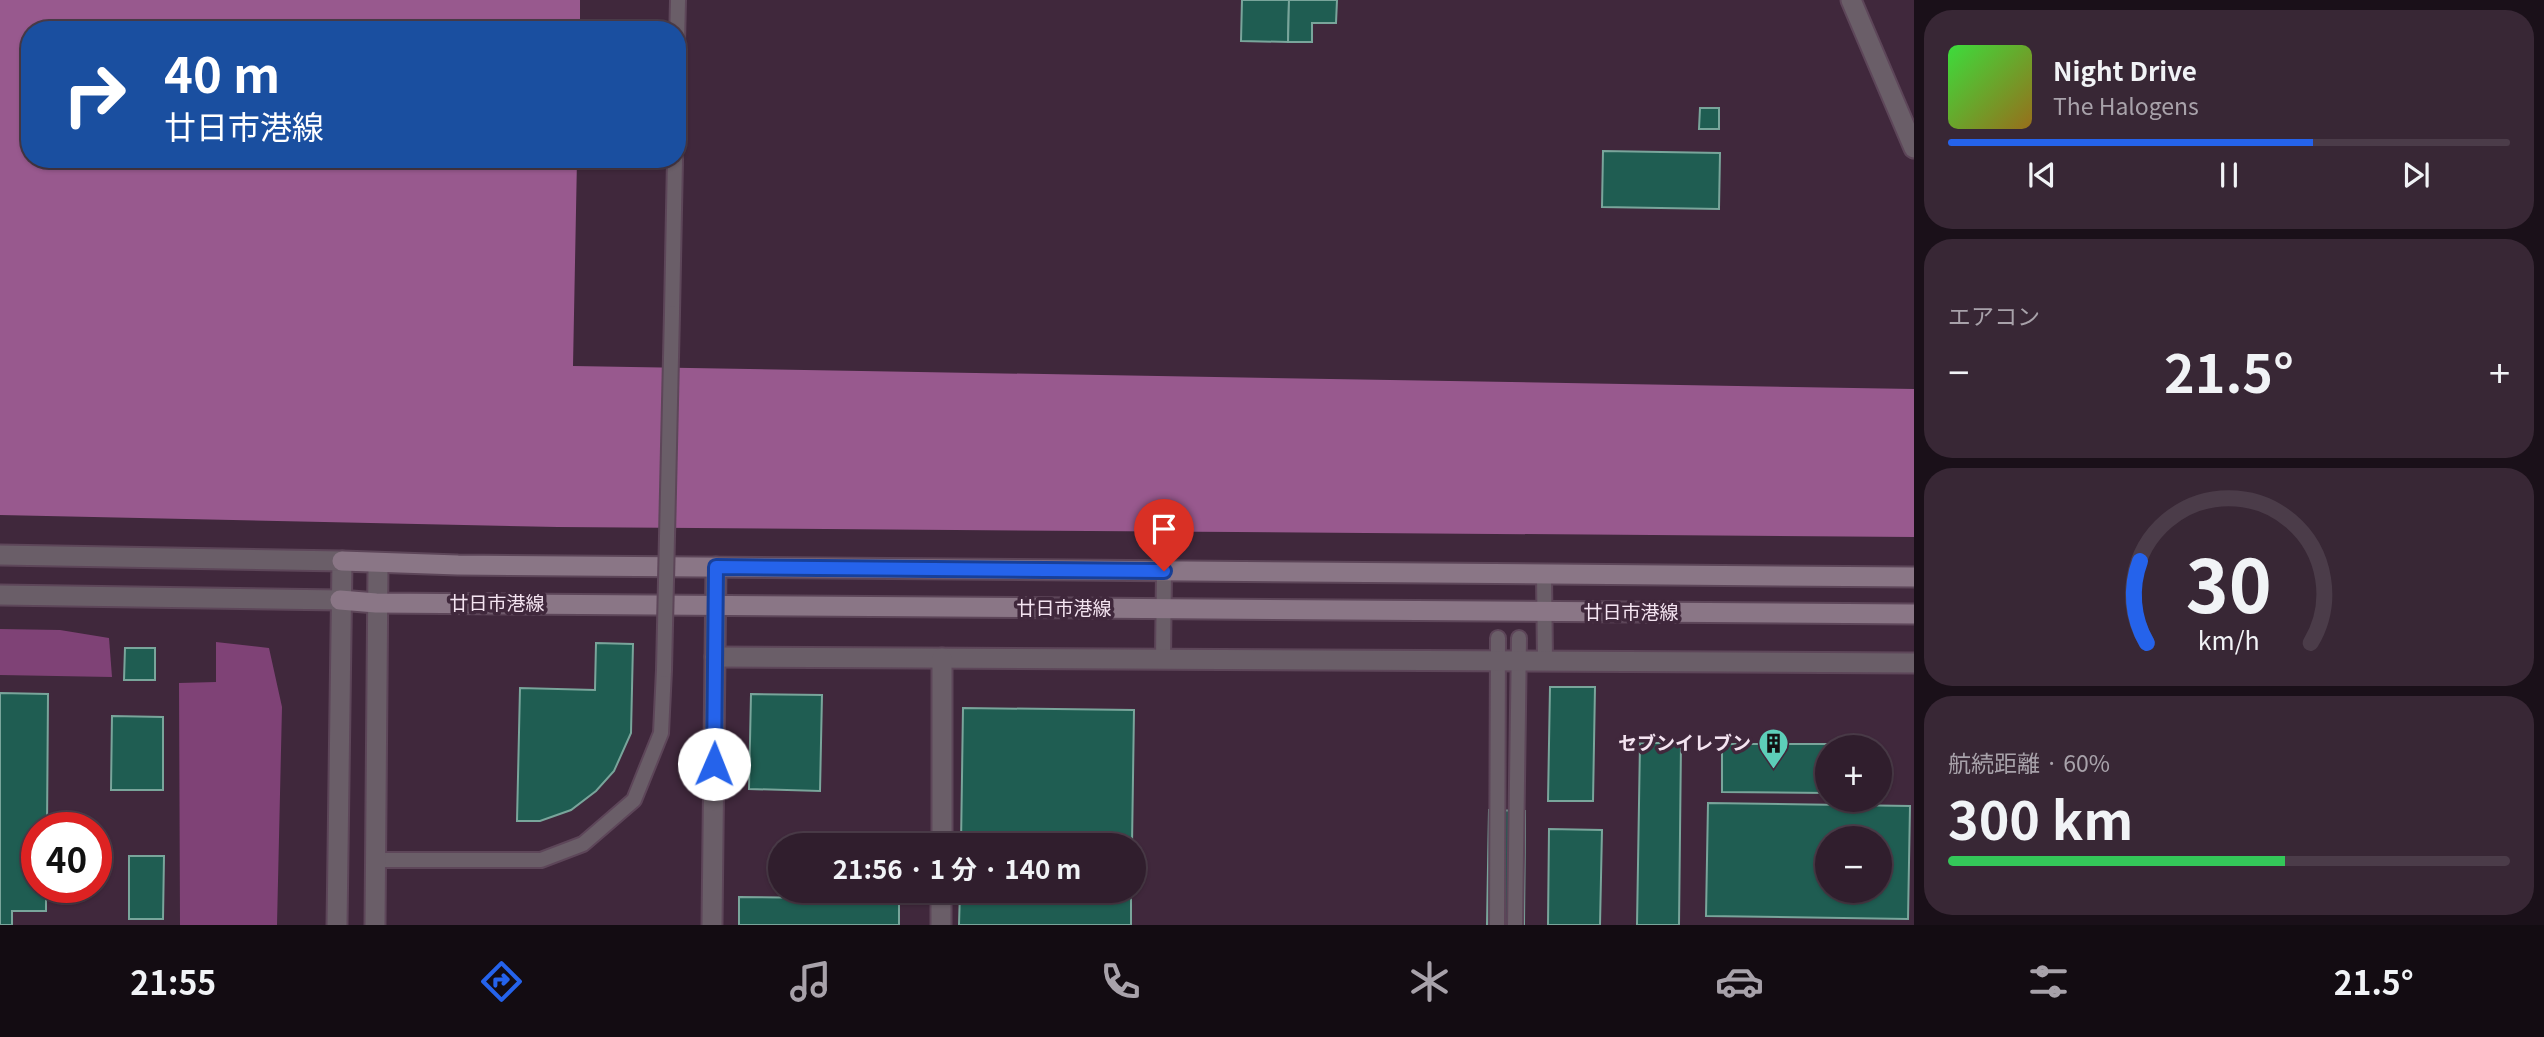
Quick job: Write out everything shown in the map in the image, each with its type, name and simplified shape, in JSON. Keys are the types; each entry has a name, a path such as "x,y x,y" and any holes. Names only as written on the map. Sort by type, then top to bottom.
{"main road":[{"name":"廿日市港線","path":"342,561 378,564 1914,577"},
{"name":"廿日市港線","path":"340,600 376,603 1914,614"}],"street":[{"path":"1851,0 1914,148"},
{"path":"0,555 342,561 337,925"},
{"path":"375,925 378,564"},
{"path":"712,925 716,567"},
{"path":"0,595 340,600"},
{"path":"715,657 1914,663"},
{"path":"942,658 942,833"},
{"path":"941,925 942,903"}],"lane":[{"path":"678,0 678,21"},
{"path":"376,860 541,860 583,844 634,800 662,733 675,168"},
{"path":"1164,571 1164,659"},
{"path":"1544,574 1545,661"},
{"path":"1497,638 1497,925"},
{"path":"1515,925 1518,638"}],"shaded area":[{"path":"0,0 580,0 580,21 21,21 21,168 577,168 573,366 1914,389 1914,537 558,527 0,515"},
{"path":"0,629 60,630 109,638 112,677 0,675"},
{"path":"216,642 269,648 282,707 277,925 180,925 179,683 216,682"}],"building":[{"path":"1242,0 1289,0 1288,42 1241,41"},
{"path":"1289,0 1337,0 1336,23 1312,23 1312,42 1288,42"},
{"path":"1700,108 1719,108 1719,129 1699,129"},
{"path":"1603,151 1720,153 1719,209 1602,207"},
{"path":"596,643 633,644 631,733 614,771 596,791 571,810 540,821 517,821 520,688 595,690"},
{"path":"125,648 155,648 155,680 124,680"},
{"path":"1550,687 1595,687 1593,801 1548,801"},
{"path":"0,693 48,694 47,812 21,812 21,903 46,903 46,911 12,911 12,925 0,925"},
{"path":"751,694 822,695 820,791 749,789"},
{"path":"963,708 1134,710 1132,833 961,833"},
{"path":"112,716 163,717 163,790 111,790"},
{"path":"1640,743 1681,743 1679,925 1637,925"},
{"name":"セブンイレブン","path":"1722,744 1815,744 1815,793 1722,792"},
{"path":"1708,803 1815,805 1815,812 1892,812 1892,806 1910,806 1908,919 1706,916"},
{"path":"1489,810 1525,811 1524,925 1487,925"},
{"path":"1549,829 1602,830 1600,925 1548,925"},
{"path":"129,856 164,856 163,919 129,919"},
{"path":"739,897 768,897 768,903 899,903 899,925 739,925"},
{"path":"960,903 1131,903 1131,925 959,925"}],"place":[{"name":"セブンイレブン","path":"1774,770"}],"route":[{"path":"714,764 716,567 1164,571"}]}
